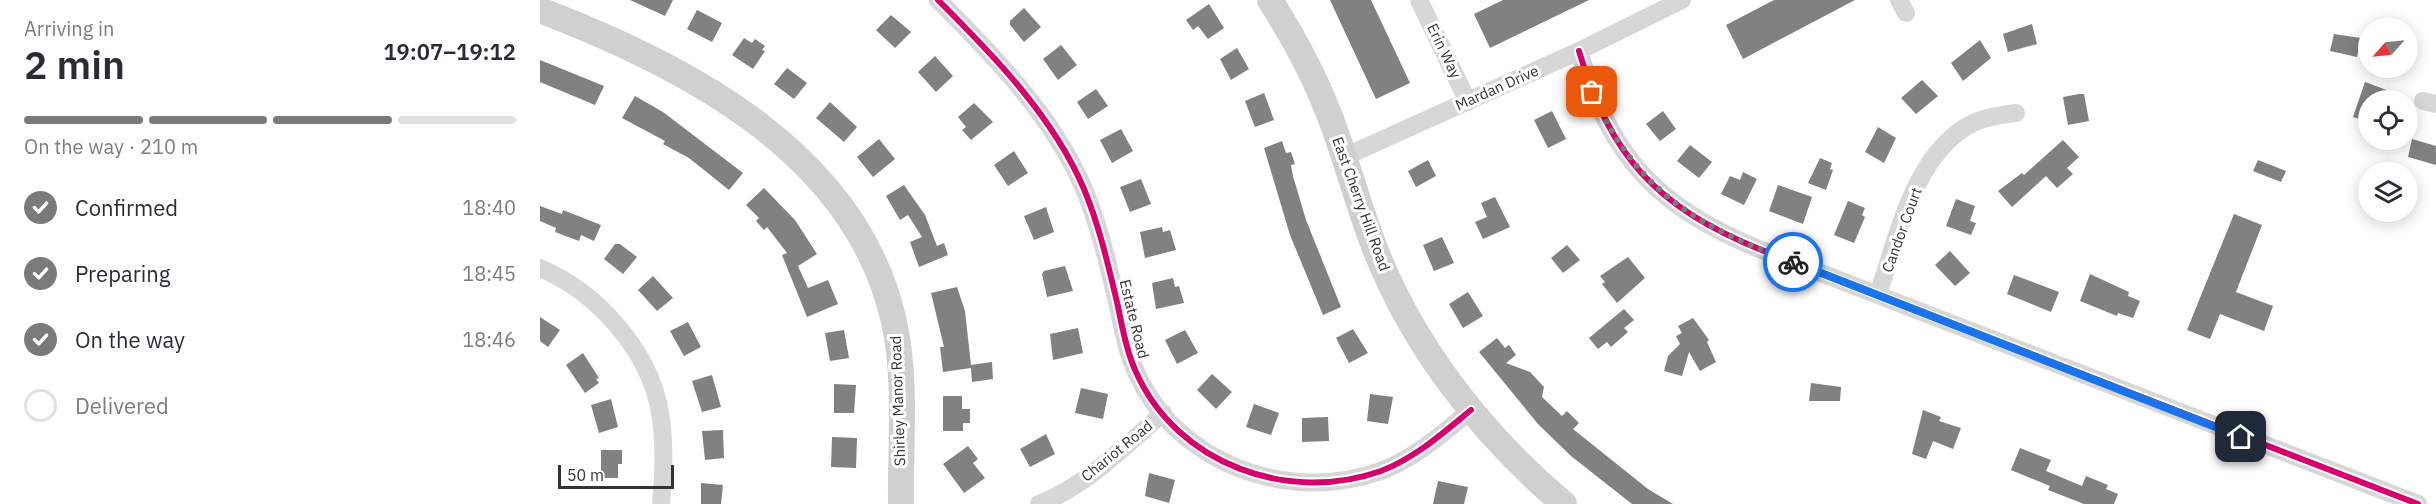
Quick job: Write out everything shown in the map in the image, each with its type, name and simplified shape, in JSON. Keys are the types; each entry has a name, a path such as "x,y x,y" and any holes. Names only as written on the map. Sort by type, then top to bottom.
{"street":[{"name":"Estate Road","path":"938,0 1007,74 1043,118 1066,154 1084,188 1098,228 1136,371 1163,414 1208,455 1239,469 1277,479 1327,482 1355,478 1406,459 1471,410"},
{"name":"East Cherry Hill Road","path":"1270,0 1313,77 1344,158 1371,239 1411,324 1442,373 1471,410 1505,449 1563,504"},
{"name":"Erin Way","path":"1419,0 1468,102"},
{"name":"Mardan Drive","path":"1344,158 1580,51 1678,1"},
{"name":"Shirley Manor Road","path":"540,10 627,46 667,66 726,101 777,139 838,202 873,261 894,322 899,357 901,504"},
{"path":"1580,51 1592,92 1604,121 1623,150 1662,194 1721,233 2418,504"},
{"name":"Candor Court","path":"1878,294 1916,189 1929,165 1955,135 1972,124 1994,116 2016,113"},
{"path":"540,268 570,284 594,302 617,326 638,355 660,409 664,440 661,504"},
{"name":"Chariot Road","path":"1039,504 1068,490 1163,414"}],"building":[{"path":"630,0 673,0 665,16"},
{"path":"1330,0 1371,0 1410,83 1376,99"},
{"path":"1503,0 1589,0 1490,48 1474,14"},
{"path":"1774,0 1855,0 1743,59 1726,25"},
{"path":"1209,4 1224,28 1208,39 1198,26 1193,30 1186,20"},
{"path":"1024,8 1041,27 1024,42 1010,25 1010,21"},
{"path":"697,10 722,23 712,42 687,29"},
{"path":"891,15 911,32 895,48 876,30"},
{"path":"2032,24 2037,44 2008,52 2003,34"},
{"path":"2334,34 2358,38 2357,57 2330,51"},
{"path":"744,38 752,43 755,39 765,46 762,50 765,51 753,69 732,55"},
{"path":"1980,40 1991,58 1963,81 1951,63"},
{"path":"1061,45 1077,65 1058,80 1043,59"},
{"path":"1237,48 1249,69 1231,80 1220,59"},
{"path":"935,56 953,76 936,92 918,72"},
{"path":"540,60 604,86 595,105 540,82"},
{"path":"787,68 807,83 794,99 774,84"},
{"path":"1922,80 1938,96 1916,114 1901,98"},
{"path":"2365,82 2386,90 2362,90"},
{"path":"1096,89 1108,106 1088,119 1077,102"},
{"path":"1264,93 1274,120 1255,127 1245,101"},
{"path":"2084,94 2089,121 2068,125 2063,97"},
{"path":"635,96 663,112 743,173 729,190 689,158 663,144 665,141 622,118"},
{"path":"830,102 857,127 844,142 816,118"},
{"path":"2358,102 2358,119 2353,117"},
{"path":"974,103 993,122 971,140 962,130 966,127 958,117"},
{"path":"1552,111 1566,139 1548,148 1534,120"},
{"path":"1663,111 1676,129 1660,141 1646,124"},
{"path":"1878,127 1896,138 1884,163 1865,152"},
{"path":"1121,129 1133,151 1112,163 1100,140"},
{"path":"879,139 895,159 873,177 857,157"},
{"path":"2063,140 2079,157 2067,168 2073,174 2057,188 2046,176 2012,207 1998,191 2022,173 2024,175"},
{"path":"1282,141 1286,153 1291,152 1295,164 1291,165 1293,176 1306,220 1341,307 1323,315 1290,235 1264,148"},
{"path":"2418,141 2436,146 2436,165 2408,157 2410,150 2418,150"},
{"path":"1690,145 1712,162 1699,178 1677,161"},
{"path":"1014,151 1028,173 1008,186 994,165"},
{"path":"1820,158 1832,163 1830,169 1833,170 1826,190 1808,183"},
{"path":"1428,160 1436,176 1416,187 1408,171"},
{"path":"2258,160 2286,171 2281,182 2253,171"},
{"path":"1743,172 1757,179 1744,205 1721,194 1730,176 1740,180"},
{"path":"1141,179 1151,204 1130,212 1120,187"},
{"path":"904,185 925,215 937,246 944,243 948,255 919,267 910,242 922,237 908,215 900,220 886,196"},
{"path":"1778,185 1812,197 1803,224 1769,211"},
{"path":"764,188 795,220 817,254 798,266 808,288 828,280 838,304 807,317 782,255 787,253 767,227 764,230 756,221 759,218 746,205"},
{"path":"1495,197 1510,227 1483,239 1475,222 1487,217 1481,203"},
{"path":"1956,199 1975,206 1970,221 1976,223 1971,235 1946,226"},
{"path":"1848,201 1865,208 1862,215 1865,217 1854,243 1834,235"},
{"path":"540,206 562,214 563,210 601,225 594,241 581,235 579,241 555,232 556,228 540,221"},
{"path":"1046,207 1054,232 1034,240 1024,216"},
{"path":"2234,214 2262,225 2236,292 2273,306 2264,331 2220,314 2210,339 2187,330"},
{"path":"1162,227 1163,232 1170,230 1176,250 1145,258 1140,232"},
{"path":"1442,237 1454,263 1434,271 1423,245"},
{"path":"615,244 620,244 637,257 623,274 604,259"},
{"path":"1567,245 1580,260 1563,273 1551,258"},
{"path":"1950,251 1970,273 1955,286 1935,265"},
{"path":"1628,257 1645,278 1617,303 1602,284 1605,282 1600,276"},
{"path":"1065,266 1073,291 1047,297 1042,274 1044,271"},
{"path":"2090,274 2129,292 2128,296 2140,301 2133,318 2118,313 2117,316 2080,301"},
{"path":"2014,275 2059,292 2051,312 2007,294"},
{"path":"653,276 673,298 657,311 638,290"},
{"path":"1173,278 1175,287 1179,286 1184,303 1156,309 1152,283"},
{"path":"957,287 965,311 971,365 992,362 993,379 972,382 971,368 943,372 940,347 944,347 931,293"},
{"path":"1468,292 1483,316 1463,328 1449,304"},
{"path":"1624,309 1634,320 1624,328 1628,332 1611,347 1607,342 1598,349 1589,338"},
{"path":"540,317 560,330 548,347 540,341"},
{"path":"1693,318 1709,340 1707,342 1716,362 1700,371 1689,352 1682,376 1664,371 1668,356 1680,344 1676,336 1682,333 1678,326"},
{"path":"688,322 701,347 684,356 670,331"},
{"path":"1078,328 1083,353 1053,360 1050,334"},
{"path":"1353,329 1368,353 1349,363 1336,338"},
{"path":"844,330 849,358 830,361 825,333"},
{"path":"1185,330 1198,353 1177,364 1165,340"},
{"path":"1497,338 1505,348 1509,345 1516,355 1506,363 1530,372 1544,387 1542,397 1562,416 1567,411 1579,423 1573,429 1648,489 1673,504 1632,504 1571,456 1538,424 1479,352"},
{"path":"583,353 599,378 596,379 599,383 585,393 566,365"},
{"path":"1212,374 1232,392 1216,409 1197,390"},
{"path":"712,375 721,407 702,412 692,381"},
{"path":"1811,383 1841,387 1840,401 1809,401"},
{"path":"834,384 856,385 854,413 834,413"},
{"path":"1081,388 1108,394 1103,419 1075,413"},
{"path":"1370,394 1393,397 1388,424 1367,421"},
{"path":"943,396 962,396 962,409 970,409 970,423 963,423 963,431 943,431"},
{"path":"611,399 618,427 599,433 591,405"},
{"path":"1254,404 1279,413 1271,435 1246,427"},
{"path":"1923,410 1941,417 1939,421 1961,428 1953,449 1933,441 1926,459 1912,454"},
{"path":"1328,417 1329,441 1302,442 1302,418"},
{"path":"723,430 724,458 705,460 702,431"},
{"path":"1046,434 1055,454 1030,467 1020,449"},
{"path":"832,437 857,438 856,468 831,467"},
{"path":"968,446 978,459 973,463 985,478 964,493 943,464"},
{"path":"2020,448 2051,460 2046,471 2082,486 2086,476 2108,485 2106,489 2118,494 2114,504 2084,504 2048,490 2050,486 2011,470"},
{"path":"601,450 622,450 622,464 618,464 618,478 601,478"},
{"path":"1149,473 1175,480 1169,503 1145,496"},
{"path":"1438,481 1468,487 1464,504 1433,504"},
{"path":"701,483 723,485 721,504 701,504"}],"cycle path":[{"path":"938,0 980,42 1020,88 1056,136 1071,162 1084,189 1099,231 1136,372 1154,404 1178,431 1207,452 1239,468 1273,478 1309,482 1345,480 1393,466 1428,444 1471,410"},
{"path":"1579,51 1591,88 1606,121 1642,174 1665,196 1723,233 1759,249 2418,504"}],"way so far":[{"path":"1592,92 1604,121 1623,150 1662,194 1721,233 1793,262"}],"route":[{"path":"1793,262 2241,437"}]}
